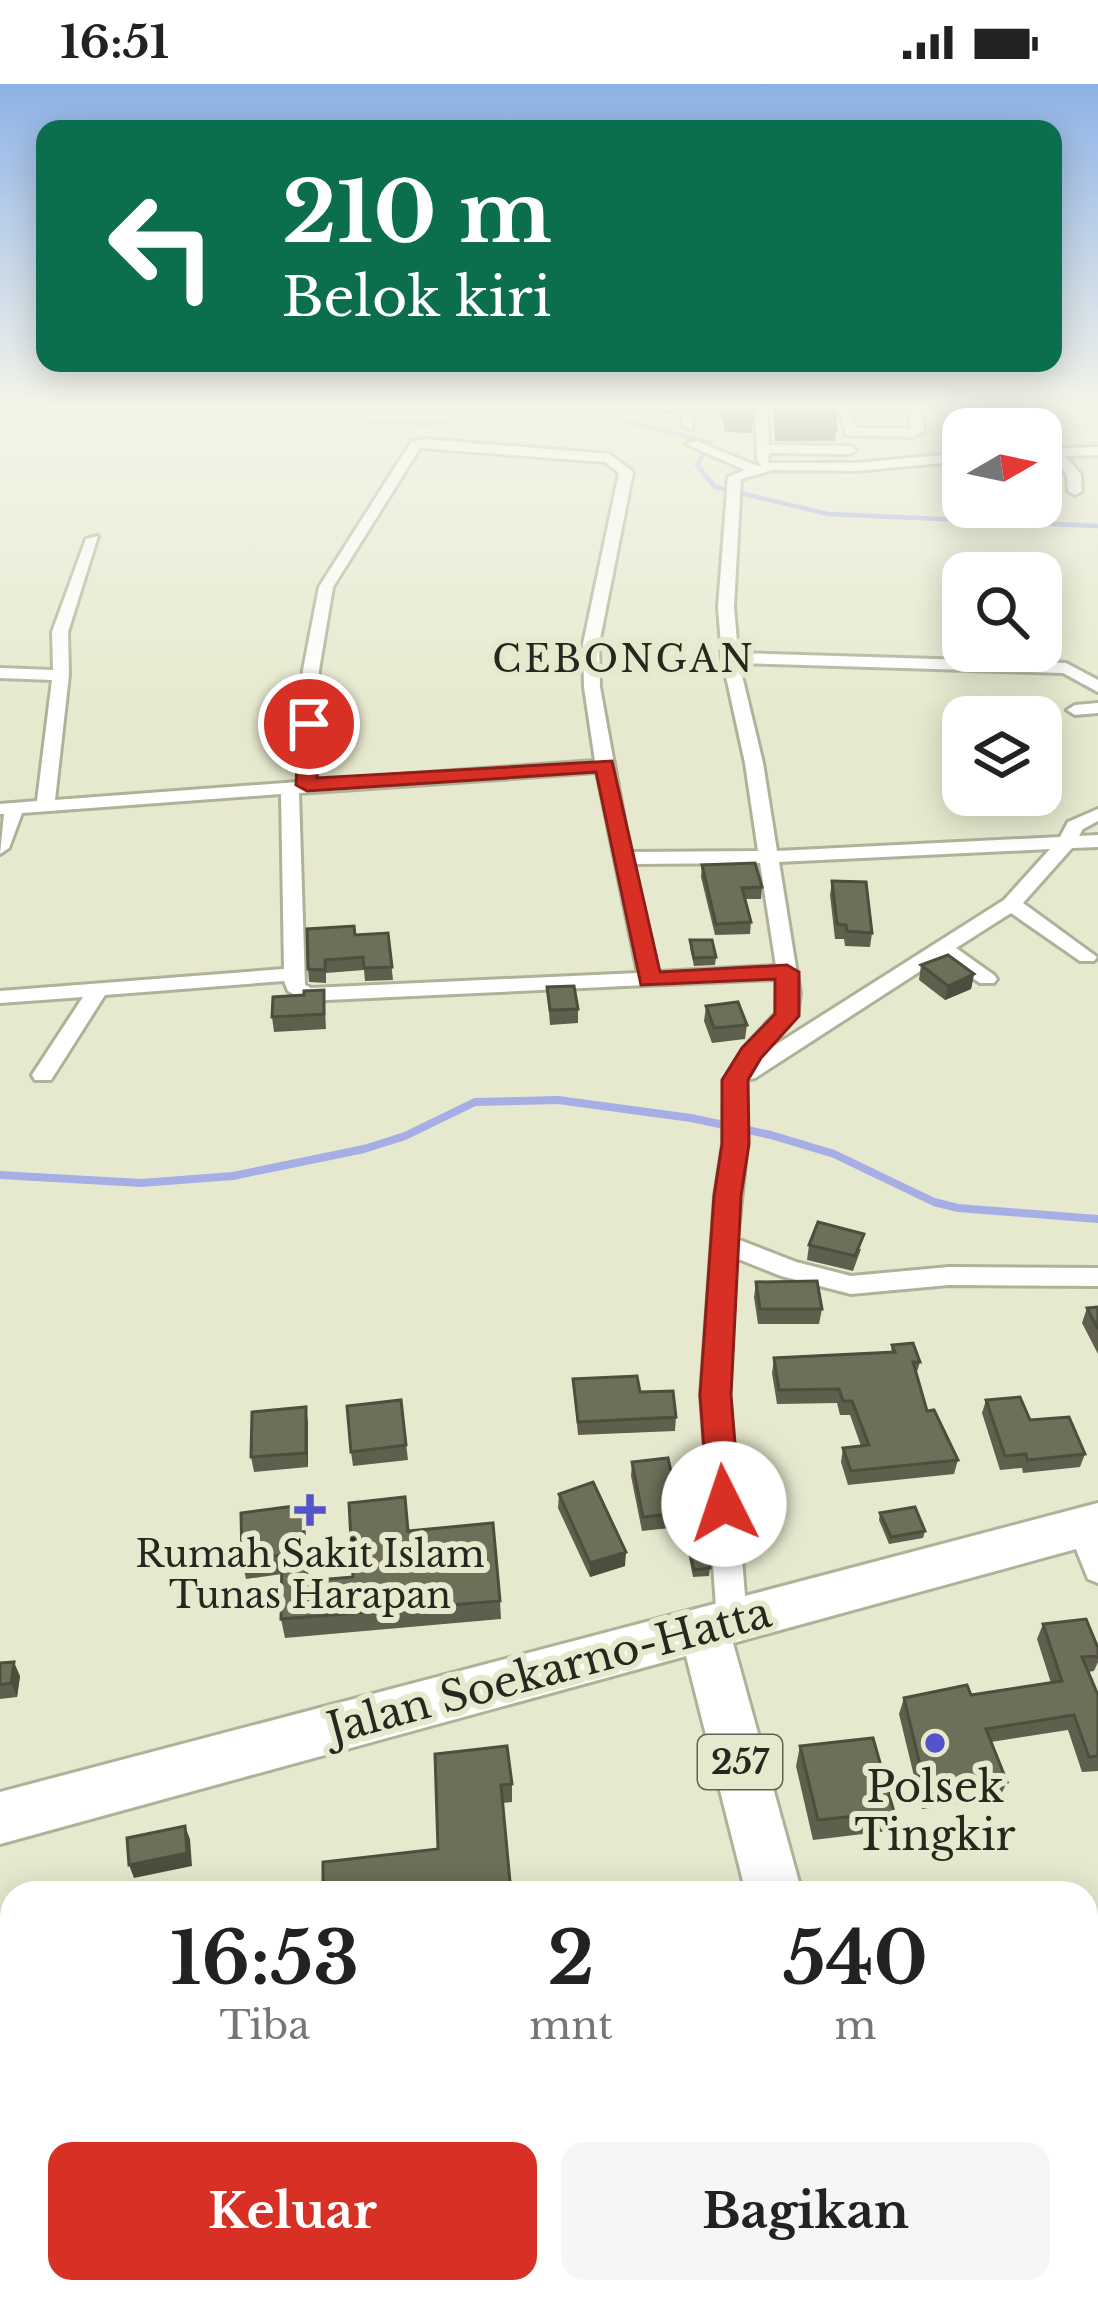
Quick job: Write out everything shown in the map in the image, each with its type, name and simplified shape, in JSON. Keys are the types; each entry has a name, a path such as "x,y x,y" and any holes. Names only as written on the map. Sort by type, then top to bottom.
{"main road":[{"name":"Jalan Soekarno-Hatta","path":"0,1818 718,1626 1093,1540"},
{"name":"257","path":"718,1626 771,1881"}],"street":[{"path":"378,507 326,587 311,670 298,786 295,987 306,995 787,972"},
{"path":"619,507 591,644 592,687 622,858 650,980"},
{"path":"718,1626 715,1395 736,1132 735,1080 751,1054 787,1016 787,972 770,857 730,658 726,607 733,507"},
{"path":"45,806 61,675 59,632 93,539"},
{"path":"730,658 1066,668 1098,688"},
{"path":"0,673 61,675"},
{"path":"1078,674 1098,675"},
{"path":"1076,710 1098,708"},
{"path":"0,848 8,808 604,766"},
{"path":"735,1080 1011,904 1067,842 1075,826 1098,814"},
{"path":"622,858 770,857 1098,841"},
{"path":"1011,904 1087,957"},
{"path":"942,948 987,979"},
{"path":"0,997 294,974"},
{"path":"44,1075 97,991"},
{"path":"726,1244 790,1270 851,1285 949,1276 1098,1277"}],"building":[{"path":"755,863 762,887 742,888 751,922 716,924 702,865"},
{"path":"832,881 866,882 872,933 847,931 846,925 837,924"},
{"path":"354,926 355,935 388,933 392,967 364,968 363,957 325,960 325,970 308,969 307,929"},
{"path":"690,940 712,940 716,957 694,958"},
{"path":"948,955 974,974 948,986 921,965"},
{"path":"574,986 578,1009 550,1010 547,987"},
{"path":"324,990 324,1014 272,1017 273,997"},
{"path":"738,1002 747,1025 714,1028 706,1006"},
{"path":"818,1222 864,1234 855,1256 809,1245"},
{"path":"817,1281 822,1309 760,1309 756,1282"},
{"path":"1098,1307 1098,1329 1087,1308"},
{"path":"913,1343 920,1362 913,1362 927,1411 934,1410 958,1460 851,1471 843,1448 869,1445 852,1401 843,1401 839,1389 779,1390 774,1358 895,1352 892,1345"},
{"path":"637,1376 640,1392 673,1391 676,1417 578,1422 573,1379"},
{"path":"1020,1397 1030,1420 1069,1417 1085,1454 1027,1460 1026,1454 1005,1456 986,1400"},
{"path":"401,1400 406,1445 351,1452 347,1406"},
{"path":"306,1407 306,1453 251,1457 252,1412"},
{"path":"668,1458 680,1513 643,1517 632,1462"},
{"path":"593,1482 626,1552 590,1563 559,1494"},
{"path":"405,1497 408,1531 493,1523 500,1601 281,1619 282,1555 242,1560 241,1513 302,1505 306,1581 353,1577 349,1503"},
{"path":"915,1507 925,1531 891,1537 880,1513"},
{"path":"707,1529 710,1568 694,1570 686,1531"},
{"path":"1086,1619 1098,1648 1098,1656 1082,1657 1098,1695 1098,1756 1089,1757 1074,1715 986,1729 1007,1782 927,1794 904,1698 967,1685 971,1695 1062,1681 1043,1624"},
{"path":"14,1662 11,1683 0,1685 0,1663"},
{"path":"873,1738 894,1812 818,1820 800,1746"},
{"path":"507,1746 512,1784 501,1785 510,1881 323,1881 323,1862 438,1849 435,1754"},
{"path":"185,1826 187,1853 129,1865 127,1838"}],"waterway":[{"path":"797,507 828,514 1098,526"},
{"path":"0,1175 141,1183 233,1176 364,1149 405,1136 475,1102 558,1100 691,1118 771,1135 834,1154 934,1202 958,1208 1098,1219"}],"place":[{"name":"Rumah Sakit Islam Tunas Harapan","path":"310,1510"},
{"name":"Polsek Tingkir","path":"935,1743"}],"district":[{"name":"CEBONGAN","path":"624,659"}],"route":[{"path":"309,724 307,785 604,766 650,980 787,972 787,1016 751,1054 735,1080 735,1144 727,1196 715,1395 724,1504"}]}
